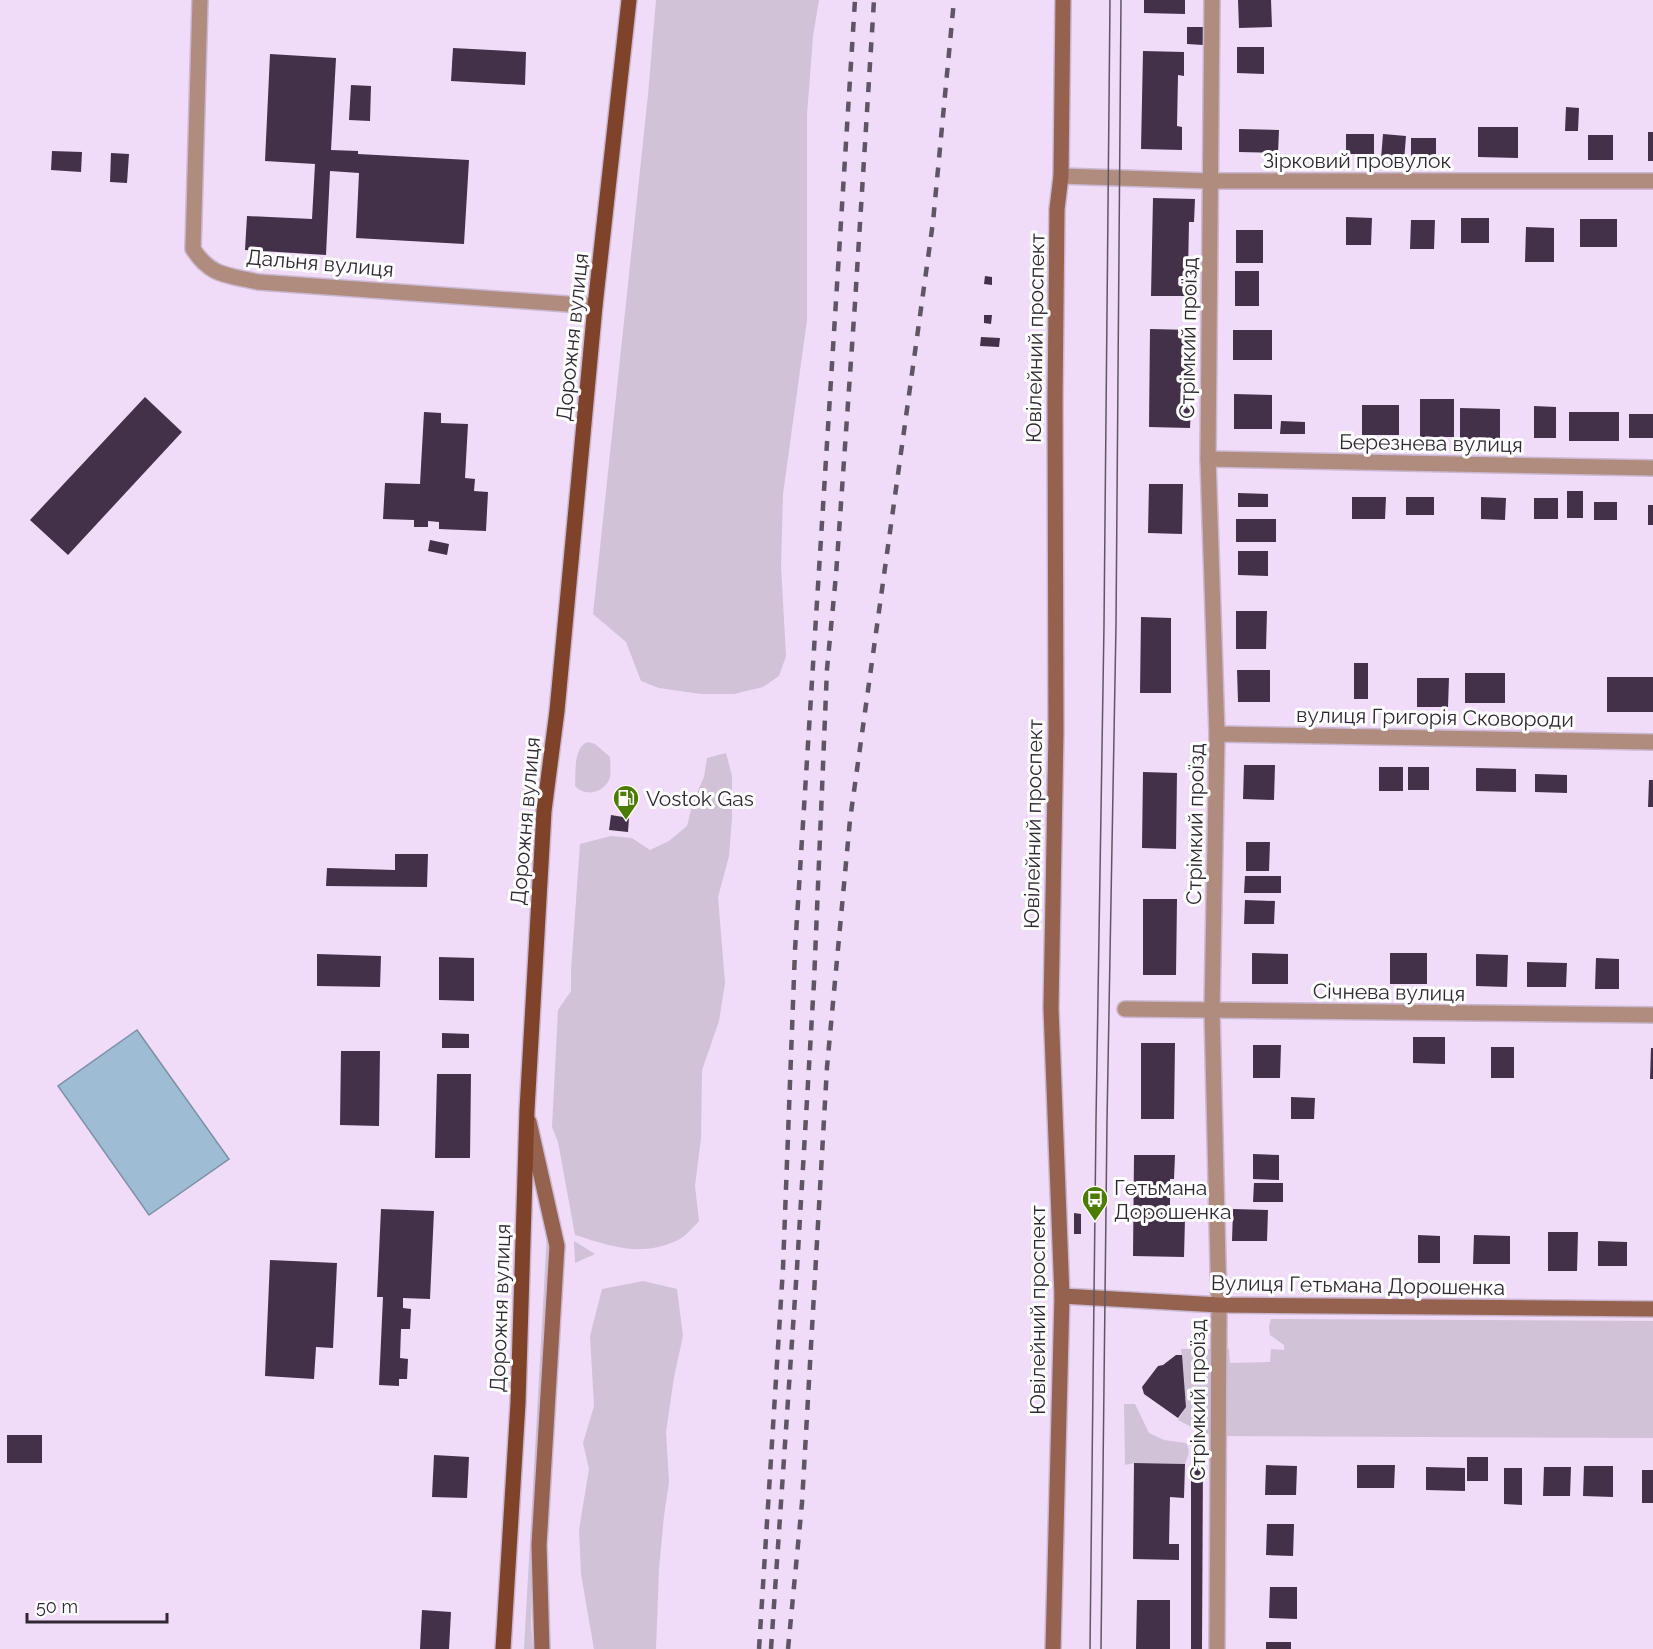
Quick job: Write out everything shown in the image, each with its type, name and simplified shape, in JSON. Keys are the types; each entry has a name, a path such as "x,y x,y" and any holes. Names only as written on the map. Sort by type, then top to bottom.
{"main road":[{"name":"Дорожня вулиця","path":"503,1649 518,1403 527,1110 544,811 556,711 595,306 629,0"},
{"name":"Ювілейний проспект","path":"1053,1649 1062,1296 1051,1008 1056,731 1057,209 1061,176 1063,0"},
{"path":"527,1110 557,1246 539,1545 542,1649"},
{"name":"Вулиця Гетьмана Дорошенка","path":"1062,1296 1219,1305 1653,1309"}],"street":[{"name":"Дальня вулиця","path":"200,0 194,249 202,262 214,272 258,282 595,306"},
{"name":"Стрімкий проїзд","path":"1212,0 1208,459 1217,735 1212,1011 1219,1305 1217,1649"},
{"name":"Зірковий провулок","path":"1061,176 1210,181 1653,181"},
{"name":"Березнева вулиця","path":"1208,459 1653,468"},
{"name":"вулиця Григорія Сковороди","path":"1217,735 1653,742"},
{"name":"Січнева вулиця","path":"1125,1009 1653,1016"}],"shaded area":[{"path":"656,0 819,0 813,36 807,115 807,320 783,494 781,566 786,656 779,676 763,687 734,694 701,694 659,688 641,681 626,642 593,614"},
{"path":"588,742 595,744 610,757 608,782 595,792 585,792 575,786 578,755 583,745"},
{"path":"726,753 732,776 732,818 729,856 718,897 725,983 719,1021 702,1070 701,1138 695,1186 699,1221 687,1234 664,1245 639,1249 614,1246 575,1235 558,1142 552,1127 558,1010 571,991 580,844 611,836 632,838 650,850 669,841 687,826 693,802 704,777 707,758"},
{"path":"547,1232 549,1246 533,1545 531,1624 533,1649 524,1649"},
{"path":"574,1241 595,1254 575,1263"},
{"path":"643,1281 677,1289 683,1336 666,1432 669,1482 659,1569 656,1649 594,1649 581,1574 579,1530 589,1469 583,1443 594,1406 590,1336 602,1289"},
{"path":"1271,1319 1653,1321 1653,1438 1214,1436 1205,1434 1178,1420 1186,1407 1181,1349 1229,1349 1230,1363 1270,1362 1271,1349 1284,1350 1284,1345 1270,1335"},
{"path":"1124,1404 1135,1404 1149,1433 1164,1440 1186,1443 1189,1451 1185,1464 1135,1463 1125,1465"}],"water":[{"path":"137,1030 229,1159 149,1215 58,1086"}],"building":[{"path":"1144,0 1185,0 1185,14 1144,13"},
{"path":"1238,0 1271,0 1272,27 1239,28"},
{"path":"1187,27 1203,27 1203,45 1187,44"},
{"path":"1237,47 1264,47 1264,74 1237,73"},
{"path":"453,48 526,52 525,85 451,81"},
{"path":"1143,51 1184,52 1184,76 1178,75 1177,126 1182,127 1182,150 1141,149"},
{"path":"270,54 336,58 331,150 358,151 358,154 469,160 464,244 356,238 359,173 330,171 326,255 245,250 247,216 312,219 315,164 265,161"},
{"path":"351,85 371,86 370,121 349,120"},
{"path":"1566,107 1579,108 1578,131 1565,131"},
{"path":"1478,127 1518,127 1518,158 1478,157"},
{"path":"1239,129 1279,130 1278,153 1239,152"},
{"path":"1648,132 1653,132 1653,161 1648,161"},
{"path":"1346,134 1374,134 1374,154 1346,154"},
{"path":"1383,134 1406,136 1404,161 1381,159"},
{"path":"1588,135 1613,135 1613,160 1588,160"},
{"path":"1411,138 1436,138 1436,161 1411,161"},
{"path":"52,151 82,152 81,172 51,170"},
{"path":"111,153 129,154 127,183 110,182"},
{"path":"1153,198 1195,199 1194,222 1189,222 1188,273 1193,273 1192,296 1151,296"},
{"path":"1346,217 1372,218 1371,245 1346,245"},
{"path":"1461,218 1489,218 1489,243 1461,243"},
{"path":"1580,219 1617,219 1617,247 1580,247"},
{"path":"1411,220 1435,220 1434,249 1410,249"},
{"path":"1526,227 1554,228 1554,262 1525,262"},
{"path":"1236,230 1263,230 1263,263 1236,263"},
{"path":"1235,271 1259,271 1259,306 1235,306"},
{"path":"985,276 992,277 992,285 984,284"},
{"path":"984,315 992,315 991,324 984,323"},
{"path":"1150,329 1192,330 1192,353 1186,353 1186,405 1191,405 1190,428 1149,427"},
{"path":"1233,330 1272,330 1272,360 1233,360"},
{"path":"981,337 1000,338 999,347 980,346"},
{"path":"1234,394 1272,395 1272,429 1234,429"},
{"path":"145,397 182,432 68,555 30,520"},
{"path":"1420,399 1454,399 1454,437 1420,437"},
{"path":"1362,405 1399,405 1399,435 1362,435"},
{"path":"1534,406 1556,407 1556,438 1534,438"},
{"path":"1460,408 1500,409 1500,439 1460,439"},
{"path":"424,412 441,413 441,423 468,424 465,478 475,479 474,491 488,492 486,531 439,529 439,522 428,521 428,527 414,527 414,520 383,519 385,483 420,484"},
{"path":"1569,412 1619,412 1619,441 1569,441"},
{"path":"1629,414 1653,414 1653,438 1629,438"},
{"path":"1281,421 1305,422 1305,434 1280,434"},
{"path":"1149,484 1183,484 1182,534 1148,533"},
{"path":"1567,491 1583,491 1583,518 1567,518"},
{"path":"1238,493 1268,494 1268,507 1238,507"},
{"path":"1352,497 1386,497 1385,519 1352,519"},
{"path":"1406,497 1434,497 1434,515 1406,515"},
{"path":"1481,497 1506,498 1505,520 1481,519"},
{"path":"1534,498 1558,498 1558,519 1534,519"},
{"path":"1594,502 1617,502 1617,520 1594,520"},
{"path":"1648,505 1653,505 1653,525 1648,525"},
{"path":"1236,519 1276,519 1276,542 1236,542"},
{"path":"430,540 449,544 447,555 428,551"},
{"path":"1238,551 1268,551 1268,576 1238,575"},
{"path":"1236,611 1267,611 1266,649 1236,649"},
{"path":"1141,617 1171,618 1171,693 1140,693"},
{"path":"1354,663 1368,663 1368,699 1354,699"},
{"path":"1237,670 1270,670 1270,702 1238,702"},
{"path":"1465,673 1505,673 1505,703 1465,703"},
{"path":"1607,677 1653,677 1653,712 1607,712"},
{"path":"1417,678 1449,678 1448,707 1417,707"},
{"path":"1244,765 1275,765 1274,800 1243,799"},
{"path":"1379,767 1403,767 1403,791 1379,791"},
{"path":"1408,767 1429,767 1429,790 1408,790"},
{"path":"1476,768 1516,769 1516,792 1476,791"},
{"path":"1143,772 1177,773 1176,849 1142,848"},
{"path":"1535,774 1567,775 1567,793 1535,792"},
{"path":"1649,780 1653,780 1653,807 1648,807"},
{"path":"611,815 629,818 628,832 609,830"},
{"path":"1246,842 1270,842 1269,871 1246,871"},
{"path":"395,854 428,854 427,887 326,886 327,868 395,870"},
{"path":"1245,876 1281,876 1281,893 1244,893"},
{"path":"1143,899 1177,899 1176,975 1143,975"},
{"path":"1245,900 1275,901 1274,924 1244,924"},
{"path":"1252,953 1288,954 1288,984 1252,984"},
{"path":"1390,953 1427,953 1427,984 1390,984"},
{"path":"317,954 381,956 380,987 317,986"},
{"path":"1476,954 1508,955 1507,987 1476,986"},
{"path":"439,957 474,958 474,1001 439,1000"},
{"path":"1596,958 1619,959 1619,989 1595,989"},
{"path":"1527,962 1567,963 1566,987 1527,987"},
{"path":"442,1033 469,1034 469,1048 442,1048"},
{"path":"1413,1037 1445,1037 1445,1064 1413,1063"},
{"path":"1141,1043 1175,1043 1174,1119 1141,1119"},
{"path":"1253,1045 1281,1045 1280,1078 1253,1078"},
{"path":"1491,1047 1514,1047 1514,1078 1491,1078"},
{"path":"1651,1048 1653,1048 1653,1079 1650,1079"},
{"path":"341,1051 380,1051 379,1126 340,1125"},
{"path":"437,1074 471,1074 470,1158 435,1158"},
{"path":"1291,1097 1315,1098 1314,1119 1291,1119"},
{"path":"1253,1154 1279,1155 1279,1180 1253,1179"},
{"path":"1134,1155 1175,1155 1174,1179 1170,1179 1170,1218 1185,1218 1184,1257 1133,1256"},
{"path":"1254,1183 1283,1183 1283,1202 1253,1202"},
{"path":"381,1209 434,1211 430,1299 403,1298 403,1308 411,1309 410,1329 401,1329 400,1358 408,1359 407,1379 399,1379 399,1386 379,1385 383,1297 377,1297"},
{"path":"1233,1209 1268,1210 1267,1241 1232,1241"},
{"path":"1074,1213 1081,1214 1081,1234 1074,1234"},
{"path":"1548,1232 1578,1232 1577,1271 1548,1271"},
{"path":"1418,1235 1440,1236 1440,1263 1418,1263"},
{"path":"1474,1235 1510,1236 1510,1264 1473,1264"},
{"path":"1598,1241 1627,1242 1627,1266 1598,1266"},
{"path":"270,1260 337,1263 333,1348 316,1347 314,1379 265,1376"},
{"path":"1176,1355 1182,1355 1186,1407 1178,1418 1144,1394 1142,1387 1158,1366"},
{"path":"7,1435 42,1435 42,1463 7,1463"},
{"path":"434,1455 469,1457 467,1498 432,1497"},
{"path":"1467,1457 1488,1457 1488,1481 1467,1481"},
{"path":"1191,1460 1203,1460 1202,1649 1191,1649"},
{"path":"1134,1463 1185,1464 1184,1498 1170,1497 1169,1544 1179,1544 1179,1560 1133,1559"},
{"path":"1266,1465 1297,1466 1296,1495 1265,1495"},
{"path":"1357,1465 1395,1465 1394,1488 1357,1488"},
{"path":"1584,1466 1613,1466 1613,1497 1583,1496"},
{"path":"1426,1467 1465,1468 1465,1491 1426,1490"},
{"path":"1544,1467 1571,1467 1570,1496 1543,1496"},
{"path":"1504,1468 1522,1468 1522,1505 1504,1504"},
{"path":"1642,1470 1653,1470 1653,1503 1642,1503"},
{"path":"1267,1524 1294,1524 1293,1556 1266,1555"},
{"path":"1270,1587 1297,1587 1297,1619 1269,1618"},
{"path":"1137,1600 1170,1600 1170,1649 1136,1649"},
{"path":"422,1610 451,1612 449,1649 420,1649"},
{"path":"1266,1642 1291,1642 1291,1649 1266,1649"}],"tram line":[{"path":"1090,1649 1110,0"},
{"path":"1101,1649 1116,625 1121,0"}],"railway":[{"path":"759,1649 783,1268 795,950 855,0"},
{"path":"771,1649 814,982 827,669 836,575 874,0"},
{"path":"788,1649 802,1503 827,1067 850,820 933,222 954,0"}],"place":[{"name":"Vostok Gas","path":"626,821"},
{"name":"Гетьмана Дорошенка","path":"1095,1222"}]}
